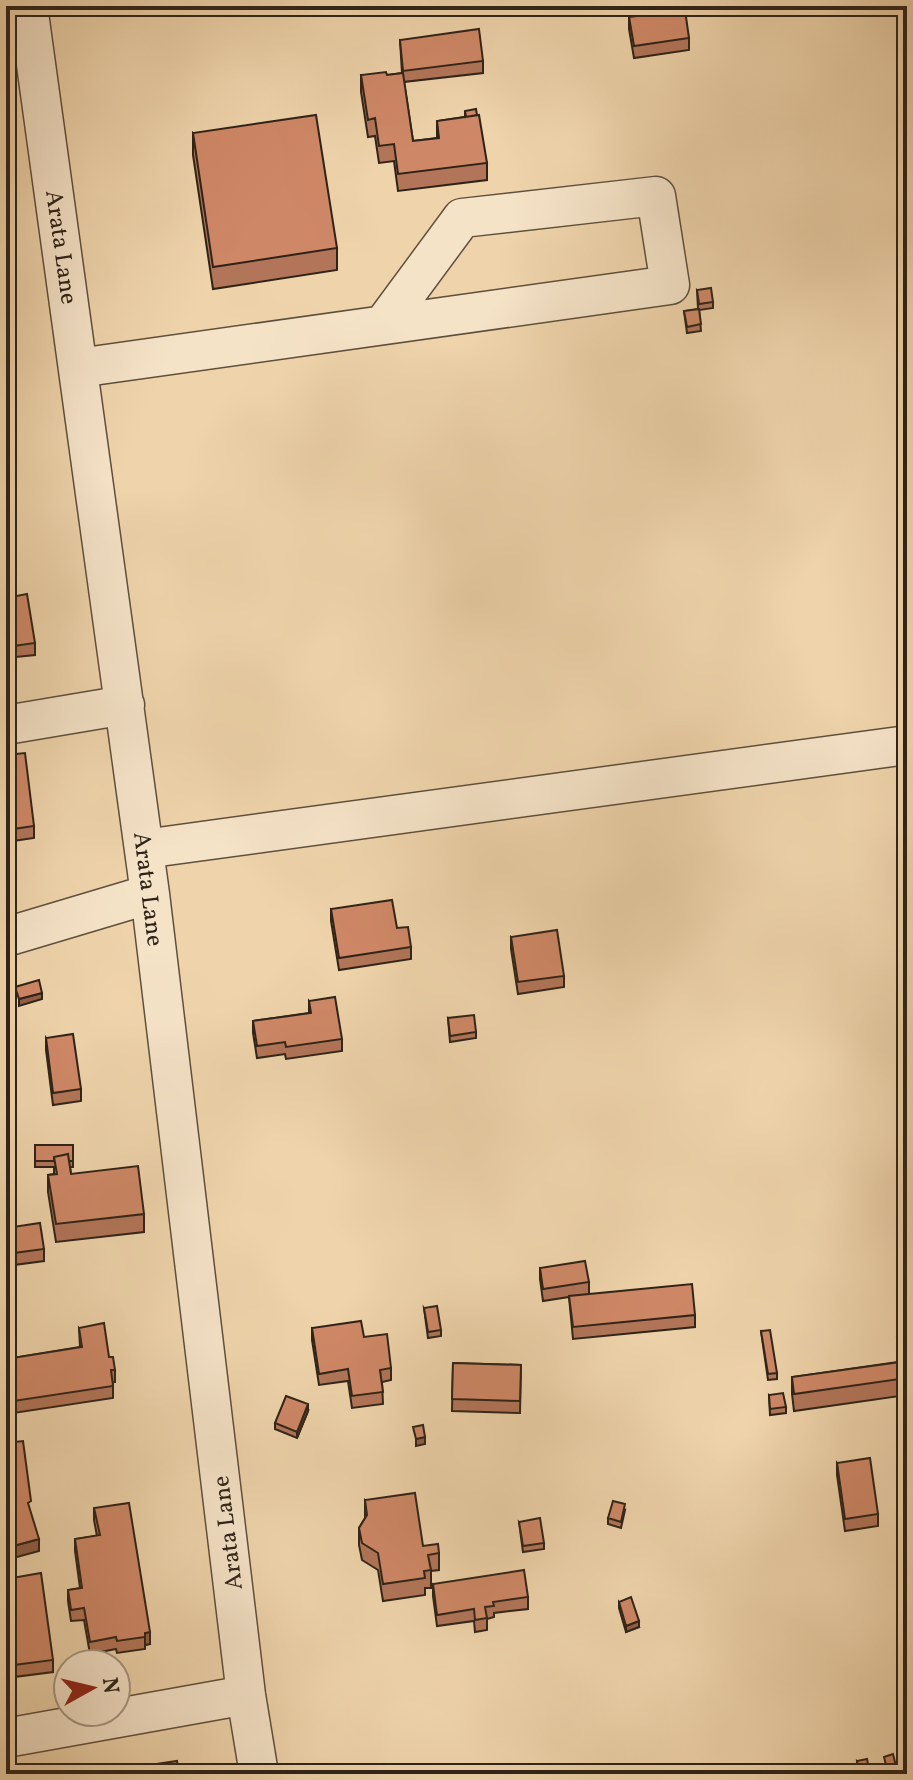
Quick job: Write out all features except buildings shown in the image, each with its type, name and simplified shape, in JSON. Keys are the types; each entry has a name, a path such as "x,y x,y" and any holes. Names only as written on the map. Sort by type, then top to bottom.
{"street":[{"name":"Arata Lane","path":"28,6 150,894 246,1695 259,1774"},
{"path":"78,368 670,285 656,196 462,218 383,325"},
{"path":"6,725 125,705"},
{"path":"144,849 907,745"},
{"path":"6,937 150,894"},
{"path":"6,1738 246,1695"}]}
